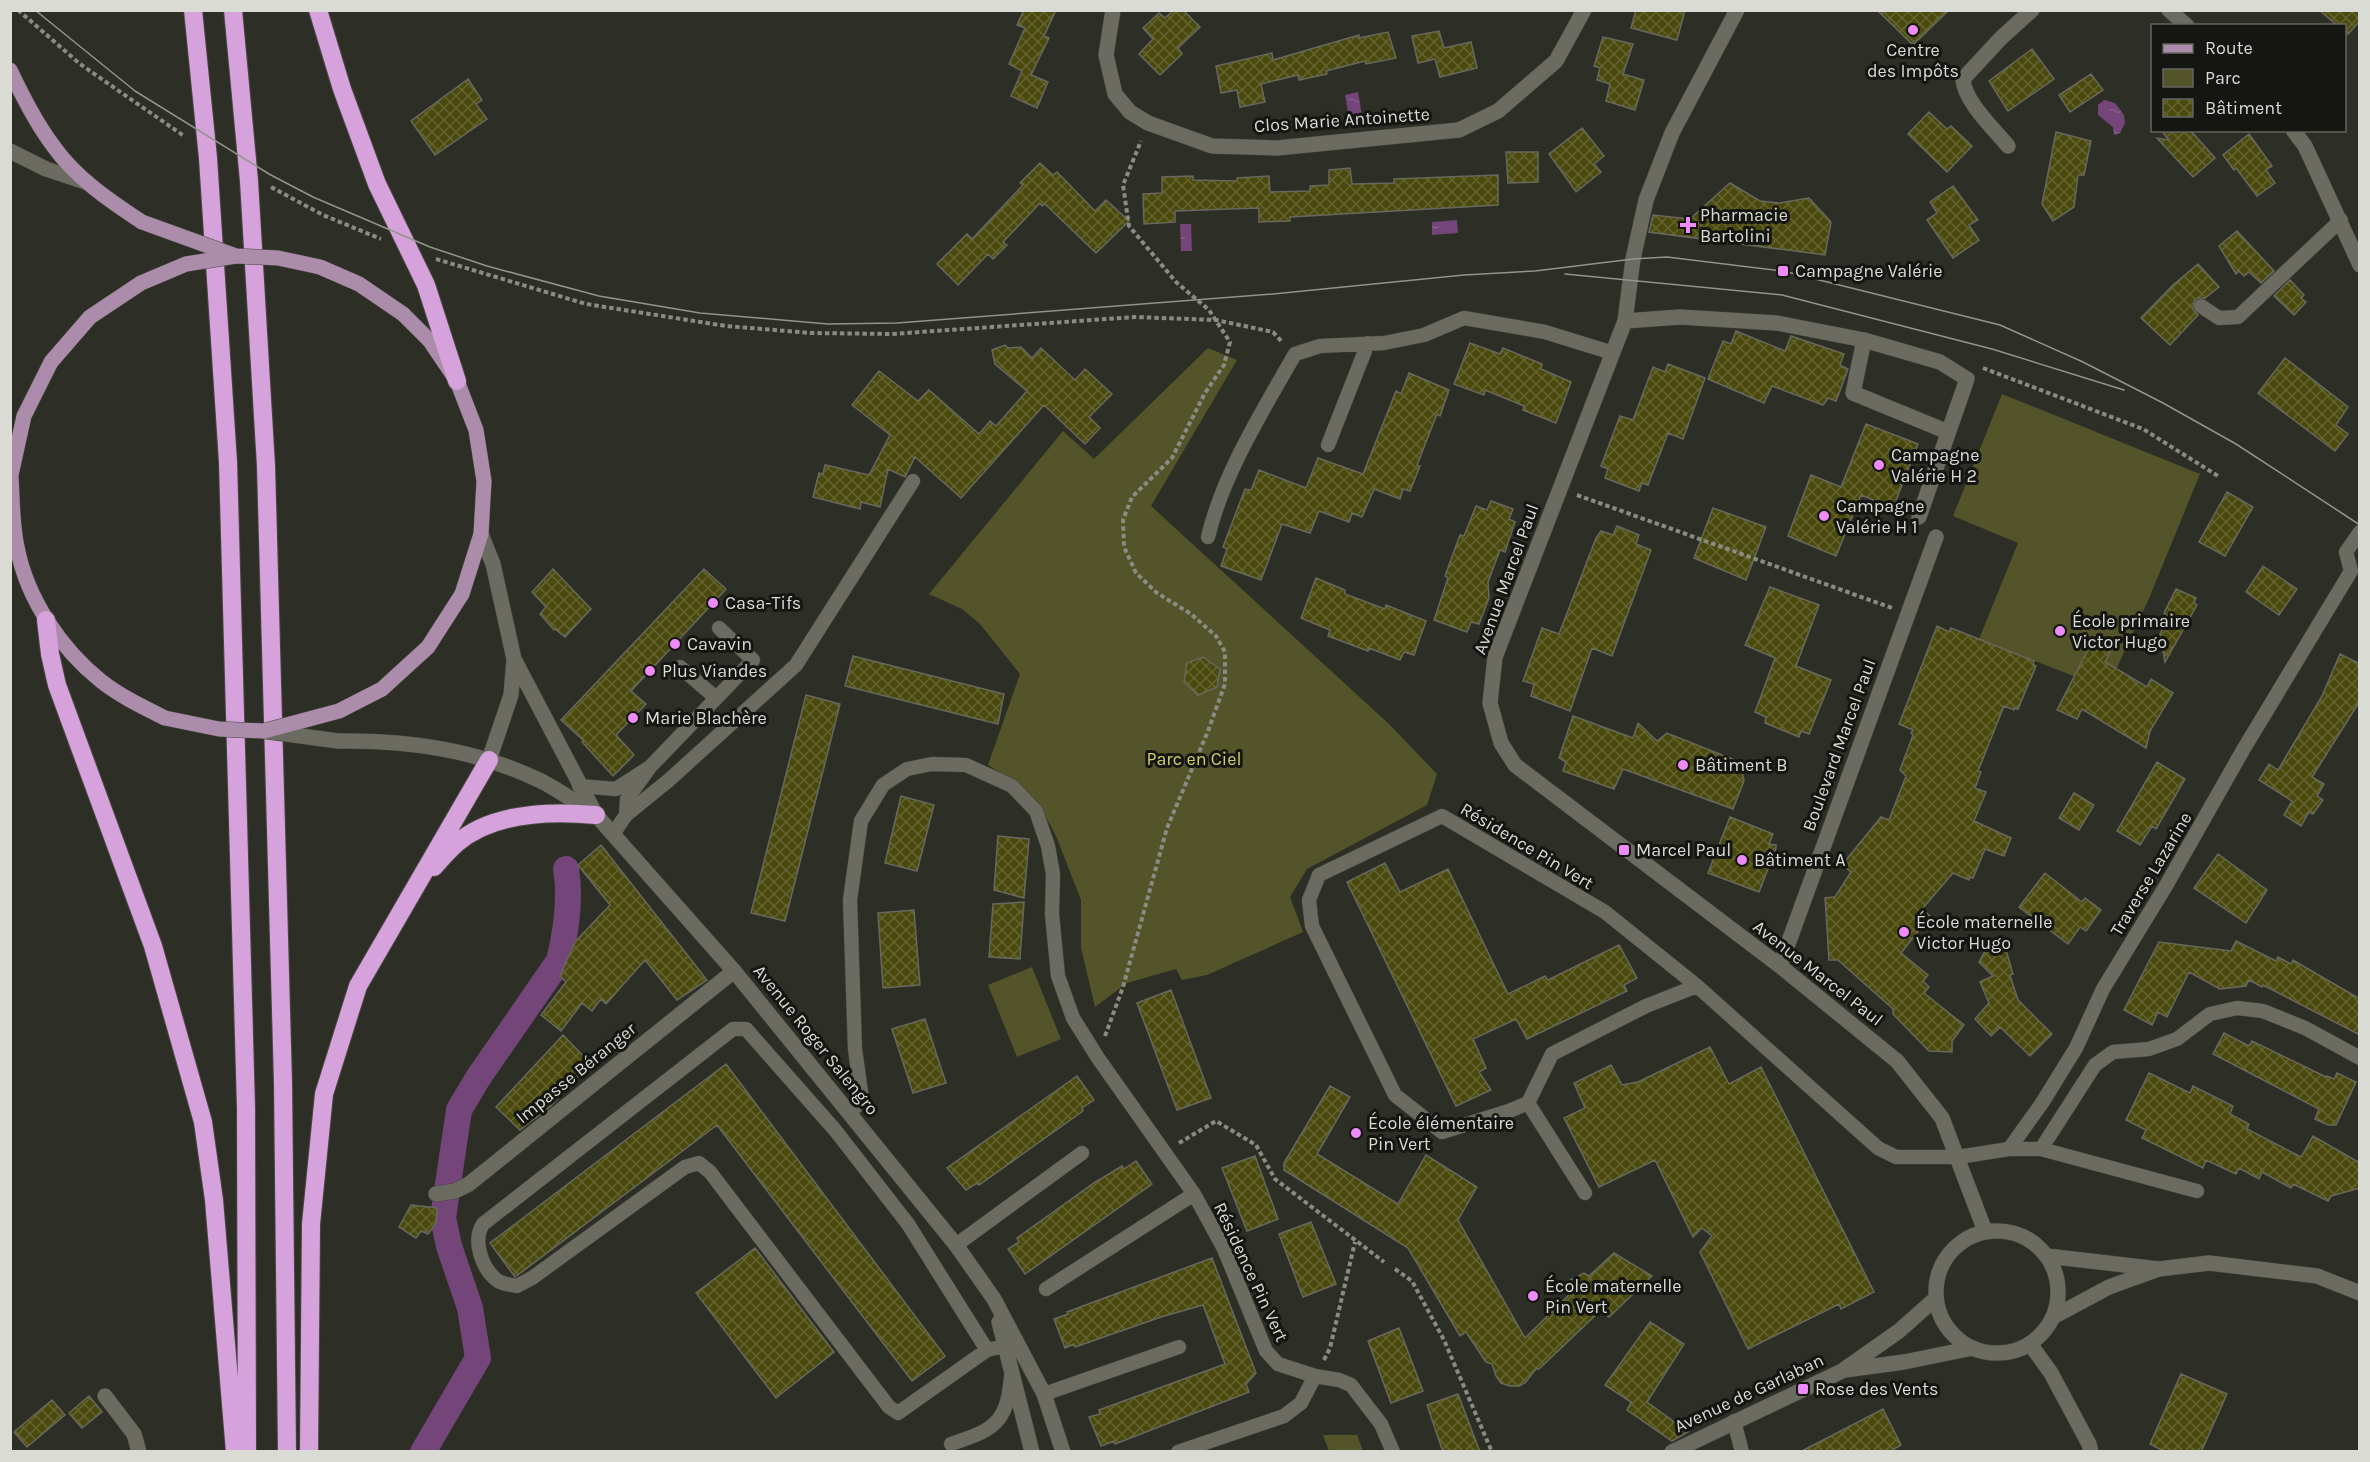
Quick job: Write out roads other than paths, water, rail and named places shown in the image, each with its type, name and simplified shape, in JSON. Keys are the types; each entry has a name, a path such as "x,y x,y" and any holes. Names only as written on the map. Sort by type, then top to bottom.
{"highway":[{"path":"193,10 208,158 228,474 246,1108 248,1452"},
{"path":"233,10 249,181 267,489 283,1083 286,1452"},
{"path":"318,10 342,89 377,184 426,285 457,381"},
{"path":"46,620 57,685 103,804 153,946 203,1122 214,1200 235,1452"},
{"path":"309,1452 311,1224 324,1094 358,986 489,760"},
{"path":"412,890 458,842 492,822 561,812 596,815"}],"main road":[{"path":"10,70 29,109 55,149 88,183 142,222 236,256"},
{"path":"236,256 278,258 320,267 359,284 403,314 430,341 457,381 476,430 484,481 481,534 462,594 428,647 382,689 339,711 264,730 219,729 165,717 137,704 102,681 71,653 46,620 29,586 17,550 11,513 11,470 24,416 51,362 90,317 141,283 186,264 236,256"}],"street":[{"name":"Clos Marie Antoinette","path":"1113,10 1106,55 1115,94 1130,112 1148,123 1212,146 1277,148 1460,130 1498,111 1556,61 1584,10"},
{"name":"Avenue Marcel Paul","path":"1737,10 1672,134 1646,200 1633,259 1625,321 1496,657 1490,703 1501,743 1515,765 1624,850 1780,966 1897,1061 1942,1118 1985,1231"},
{"path":"2008,146 1969,98 1963,89 1963,80 2001,38 2031,10"},
{"path":"2169,10 2185,24"},
{"path":"2295,132 2305,146 2341,220 2360,265"},
{"path":"10,151 46,169 88,183"},
{"path":"1625,321 1680,317 1778,323 1864,340 1940,363 1967,379 1919,517"},
{"path":"1864,340 1853,393 1948,432"},
{"path":"481,534 493,564 514,659 596,815"},
{"name":"Boulevard Marcel Paul","path":"1780,966 1906,614 1936,537"},
{"path":"489,760 511,695 514,659"},
{"path":"264,730 338,741 420,744 489,760 544,783 596,815"},
{"name":"Avenue Roger Salengro","path":"596,815 734,971 956,1245 993,1299 1044,1395 1063,1452"},
{"name":"Impasse Béranger","path":"436,1194 455,1191 478,1177 734,971"},
{"path":"2003,1230 2020,1234 2035,1243 2048,1256 2059,1286 2058,1302 2053,1317 2044,1332 2030,1344 2012,1352 1992,1353 1972,1348 1959,1340 1948,1328 1940,1314 1936,1298 1937,1280 1943,1263 1953,1248 1985,1231 2003,1230"},
{"path":"2048,1256 2159,1269"},
{"path":"2053,1317 2109,1287 2159,1269 2209,1263 2317,1276 2360,1293"},
{"name":"Avenue de Garlaban","path":"1672,1452 1734,1420 1842,1371 1899,1331 1936,1298"},
{"name":"Avenue Roger Salengro","path":"993,1299 1032,1452"},
{"path":"2030,1344 2051,1373 2089,1444 2091,1452"},
{"name":"Avenue de Garlaban","path":"1842,1371 1904,1362 1972,1348"},
{"path":"105,1396 134,1434 139,1452"}],"lane":[{"path":"2201,306 2219,318 2238,317 2341,220"},
{"path":"1208,537 1213,517 1250,433 1294,354 1320,346 1384,343 1424,335 1464,318 1545,332 1613,353"},
{"path":"1328,445 1368,343"},
{"path":"613,834 626,815 669,780 796,665 914,481"},
{"path":"2355,572 2346,552 2359,533"},
{"name":"Traverse Lazarine","path":"2009,1149 2042,1103 2076,1048 2103,989 2167,884 2243,750 2355,572"},
{"path":"626,815 627,799 650,767 753,660 719,628"},
{"path":"680,667 716,698"},
{"name":"Résidence Pin Vert","path":"850,1114 857,1105 861,1092 855,1049 850,900 861,821 883,785 907,769 932,764 966,765 1012,786 1036,811 1048,846 1053,873 1052,914 1058,976 1073,1018 1098,1058 1194,1194 1224,1249 1266,1351 1278,1364 1351,1385 1381,1424 1393,1452"},
{"path":"579,786 616,789 650,767"},
{"name":"Résidence Pin Vert","path":"1528,1103 1509,1112 1442,1132 1395,1095 1312,926 1309,900 1319,875 1442,816 1605,912 1697,986 1878,1148 1896,1156 1958,1157"},
{"path":"1585,1193 1528,1103 1552,1054 1646,1006 1697,986"},
{"path":"2041,1149 2095,1065 2113,1052 2149,1049 2177,1039 2210,1014 2237,1008 2263,1011 2305,1028 2360,1058"},
{"path":"987,1350 908,1224 835,1130 746,1029 733,1029 483,1224 480,1230 479,1253 488,1268 499,1281 517,1286 532,1278 685,1167 699,1163 710,1172 889,1407 898,1413 987,1350 1005,1346"},
{"path":"1958,1157 2009,1149 2041,1149 2197,1191"},
{"path":"956,1245 1082,1153"},
{"path":"1047,1288 1194,1194"},
{"path":"1044,1395 1179,1347"},
{"path":"951,1444 977,1436 1003,1415 1009,1399 1012,1372"},
{"path":"1179,1452 1284,1416 1301,1402 1316,1376"},
{"path":"1734,1420 1742,1452"}],"water":[{"path":"1358,92 1363,121 1350,123 1345,95"},
{"path":"2104,100 2115,103 2124,115 2125,123 2120,133 2114,135 2113,127 2098,115 2098,105"},
{"path":"1457,220 1458,233 1432,235 1432,222"},
{"path":"1180,224 1191,224 1192,251 1181,251"}],"waterway":[{"path":"423,1452 478,1358 470,1308 449,1246 443,1218 459,1110 478,1078 559,961 567,915 566,869"}],"tram line":[{"path":"35,10 135,91 269,174 313,197 430,247 487,266 599,296 700,313 828,324 897,323 1273,294 1667,257 1783,271 2000,325 2083,362 2163,403 2236,444 2360,525"},
{"path":"1565,274 1782,295 1992,349 2124,390"}],"place":[{"name":"Centre des Impôts","path":"1913,30"},
{"name":"Pharmacie Bartolini","path":"1688,225"},
{"name":"Campagne Valérie","path":"1783,271"},
{"name":"Campagne Valérie H 2","path":"1879,465"},
{"name":"Campagne Valérie H 1","path":"1824,516"},
{"name":"Casa-Tifs","path":"713,603"},
{"name":"École primaire Victor Hugo","path":"2060,631"},
{"name":"Cavavin","path":"675,644"},
{"name":"Plus Viandes","path":"650,671"},
{"name":"Marie Blachère","path":"633,718"},
{"name":"Bâtiment B","path":"1683,765"},
{"name":"Marcel Paul","path":"1624,850"},
{"name":"Bâtiment A","path":"1742,860"},
{"name":"École maternelle Victor Hugo","path":"1904,932"},
{"name":"École élémentaire Pin Vert","path":"1356,1133"},
{"name":"École maternelle Pin Vert","path":"1533,1296"},
{"name":"Rose des Vents","path":"1803,1389"}],"park label":[{"name":"Parc en Ciel","path":"1194,759"}]}
